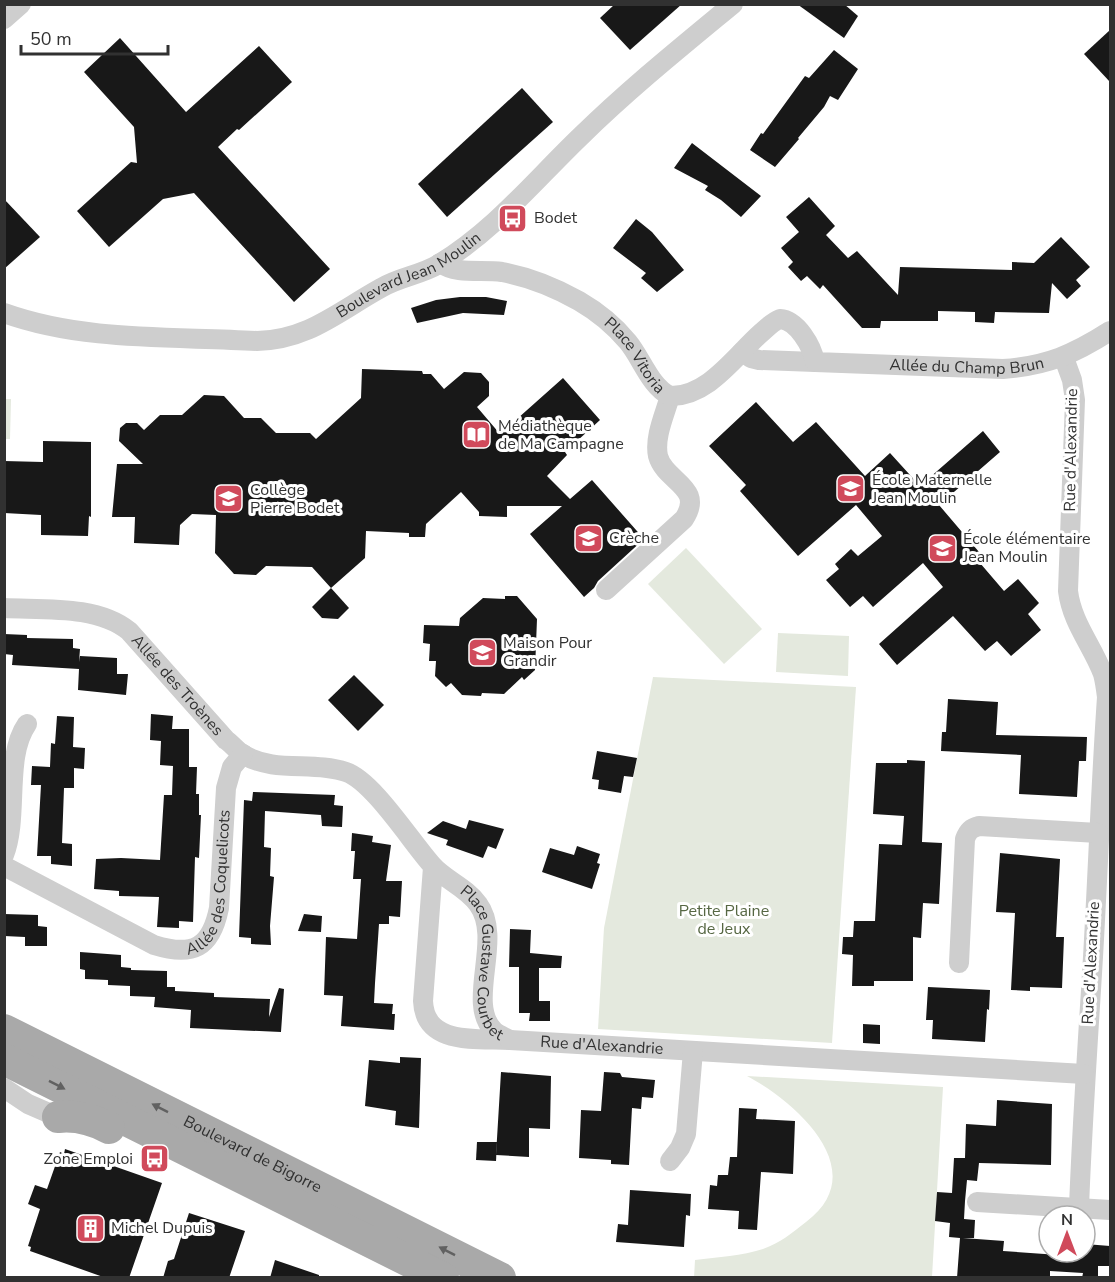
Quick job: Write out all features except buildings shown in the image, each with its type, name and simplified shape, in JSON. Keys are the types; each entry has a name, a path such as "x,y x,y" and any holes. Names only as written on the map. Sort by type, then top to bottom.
{"main road":[{"name":"Boulevard de Bigorre","path":"4,1030 500,1278"},
{"name":"Boulevard de Bigorre","path":"4,1059 443,1278"},
{"path":"58,1117 87,1118 224,1185 435,1278"}],"street":[{"path":"4,19 21,4"},
{"name":"Boulevard Jean Moulin","path":"4,313 49,326 83,332 274,341 292,338 317,326 395,280 425,271 440,263 494,224 581,135 733,4"},
{"name":"Place Vitoria","path":"440,263 453,270 504,273 528,279 555,289 587,306 612,324 628,343 656,385 670,396 658,440 657,453 665,469 685,489 690,503 689,511 684,519 606,590"},
{"path":"670,396 689,393 716,378 775,321 786,319 790,322 809,343 815,362"},
{"name":"Allée du Champ Brun","path":"742,352 759,360 1025,368 1064,358 1110,331"},
{"name":"Rue d'Alexandrie","path":"1064,358 1072,380 1075,400 1069,539 1069,599 1075,620 1104,677 1107,697 1098,833 1102,958 1084,1074 1079,1204"},
{"name":"Allée des Troènes","path":"4,608 85,612 107,617 129,631 226,740 243,754 270,764 334,769 349,773"},
{"path":"4,855 9,841 12,817 18,740 27,724"},
{"name":"Allée des Coquelicots","path":"4,867 154,945 172,951 187,951 208,939 215,926 219,908 226,788 232,767 243,754"},
{"name":"Place Gustave Courbet","path":"349,773 363,782 433,867 478,904 488,930 483,1003 486,1018 495,1031 510,1040"},
{"path":"960,963 965,839 972,828 979,826 1098,833"},
{"name":"Place Gustave Courbet","path":"433,867 423,1001 423,1011 427,1021 435,1030 447,1035 510,1040"},
{"name":"Rue d'Alexandrie","path":"510,1040 1084,1074"},
{"path":"670,1161 680,1148 686,1134 693,1051"},
{"path":"4,1089 28,1104 58,1117"},
{"path":"977,1202 1037,1206"}],"green space":[{"path":"5,399 11,399 10,439 5,439"},
{"path":"686,548 762,629 724,664 648,584"},
{"path":"778,633 849,636 848,676 776,672"},
{"name":"Petite Plaine de Jeux","path":"653,677 856,687 832,1043 598,1029 604,928"},
{"path":"747,1076 943,1087 932,1277 694,1278 695,1260 755,1251 769,1247 786,1237 806,1222 825,1202 832,1181 830,1160 820,1140 805,1120 786,1103"}],"place":[{"name":"Bodet","path":"513,218"},
{"name":"Médiathèque de Ma Campagne","path":"477,435"},
{"name":"École Maternelle Jean Moulin","path":"851,489"},
{"name":"Collège Pierre Bodet","path":"229,499"},
{"name":"Crèche","path":"588,538"},
{"name":"École élémentaire Jean Moulin","path":"942,548"},
{"name":"Maison Pour Grandir","path":"482,652"},
{"name":"Zone Emploi","path":"154,1159"},
{"name":"Michel Dupuis","path":"90,1228"}]}
